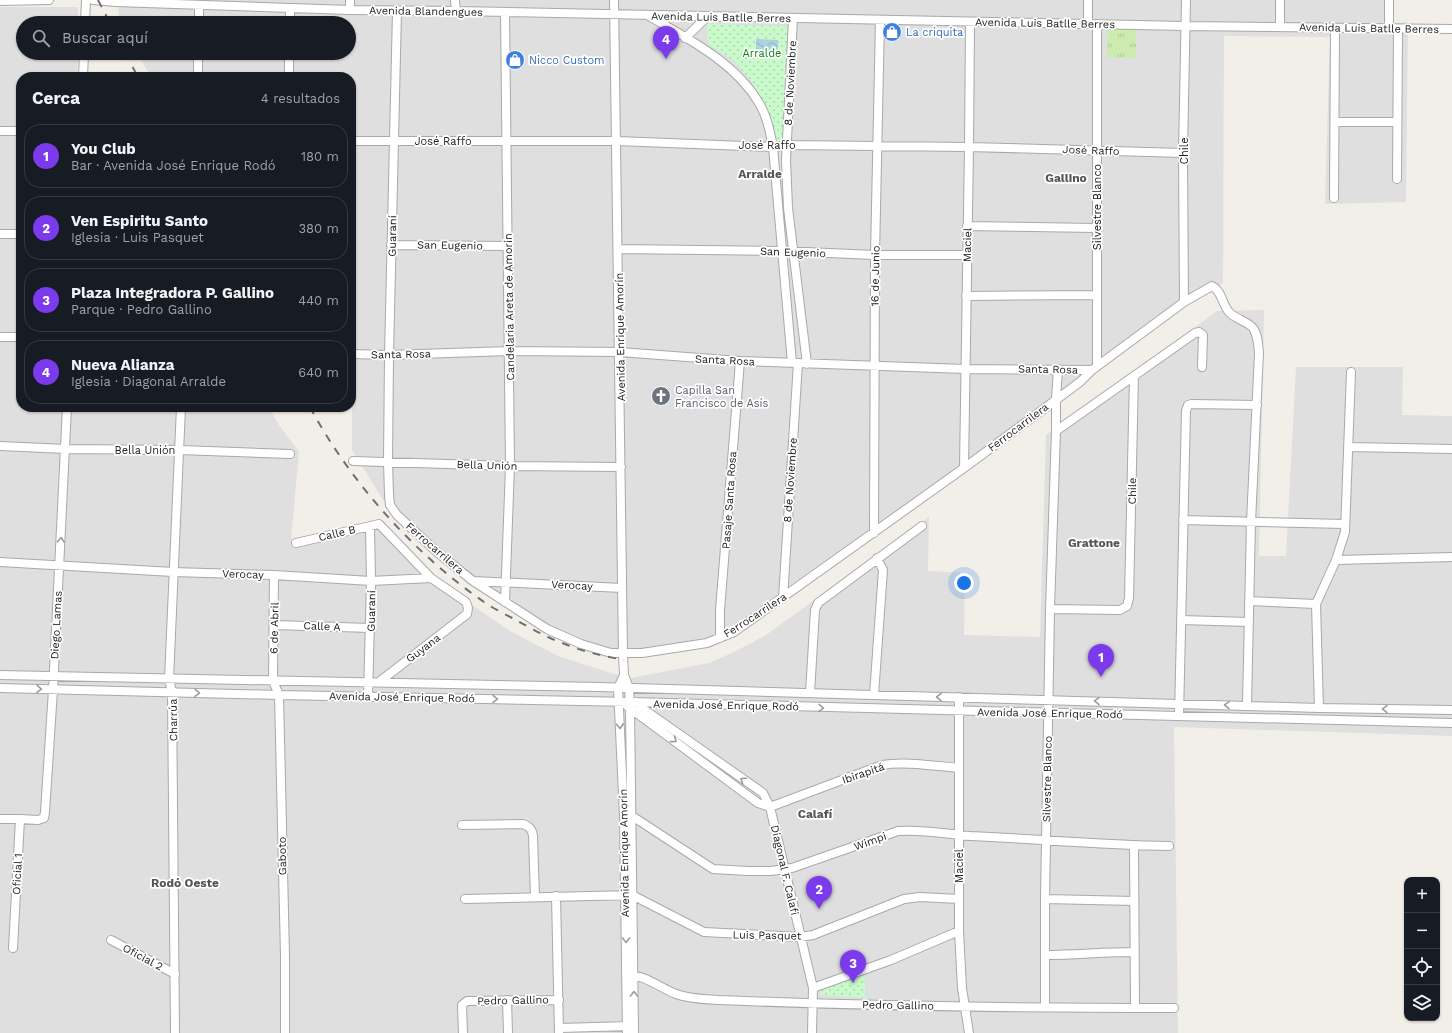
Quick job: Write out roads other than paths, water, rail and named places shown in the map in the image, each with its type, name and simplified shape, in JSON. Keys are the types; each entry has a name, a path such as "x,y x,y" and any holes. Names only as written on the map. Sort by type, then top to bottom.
{"street":[{"path":"0,1 49,0"},
{"path":"85,16 86,0"},
{"name":"Avenida Blandengues","path":"93,0 350,10 615,14"},
{"path":"350,0 350,10"},
{"path":"455,0 456,11"},
{"name":"Avenida Enrique Amorín","path":"614,0 623,654 624,675 631,699 628,816 630,1029"},
{"name":"Silvestre Blanco","path":"1088,0 1092,24 1097,150 1094,368"},
{"name":"Chile","path":"1184,302 1183,153 1186,0"},
{"path":"1280,0 1280,28"},
{"path":"1389,0 1389,29"},
{"path":"199,16 200,5"},
{"path":"290,8 290,16"},
{"name":"Guaraní","path":"388,462 391,245 397,11"},
{"name":"Candelaria Areta de Amorín","path":"505,12 510,351 510,466 505,602"},
{"name":"Avenida Luis Batlle Berres","path":"615,14 1280,28 1452,29"},
{"name":"8 de Noviembre","path":"648,15 726,66 747,86 760,103 773,147 795,363 783,598"},
{"path":"685,38 708,16"},
{"name":"8 de Noviembre","path":"793,18 786,160 788,208 807,364"},
{"name":"16 de Junio","path":"874,533 875,255 880,20"},
{"name":"Maciel","path":"964,468 970,22"},
{"path":"1334,198 1335,28"},
{"path":"1397,179 1398,29"},
{"path":"83,72 84,60"},
{"path":"198,60 198,72"},
{"path":"289,60 289,72"},
{"path":"1334,122 1397,122"},
{"path":"0,131 16,131"},
{"name":"José Raffo","path":"356,141 617,141 773,147 787,145 969,147 1183,153"},
{"path":"967,226 1096,228"},
{"path":"0,234 16,234"},
{"name":"San Eugenio","path":"391,245 508,246"},
{"name":"San Eugenio","path":"618,249 875,255 967,255"},
{"name":"Ferrocarrilera","path":"388,462 388,495 390,505 397,515 437,552 473,581 547,629 581,644 603,652 623,654 642,653 707,643 734,632 964,468 1080,382 1094,368 1184,302 1212,286 1221,295 1225,307 1231,314 1253,328 1257,337 1259,353 1257,405"},
{"path":"966,296 1096,295"},
{"path":"1056,432 1195,333 1199,332 1203,335 1202,367"},
{"path":"0,337 16,337"},
{"name":"Santa Rosa","path":"356,354 389,355 510,351 620,352 740,361 807,364 965,369 1094,368"},
{"name":"Pasaje Santa Rosa","path":"720,638 720,610 740,361"},
{"name":"Silvestre Blanco","path":"1045,1007 1048,700 1058,369"},
{"path":"1319,708 1316,604 1321,590 1336,560 1345,532 1351,372"},
{"name":"Chile","path":"1050,609 1120,610 1127,606 1129,598 1134,376"},
{"path":"1179,716 1186,411 1188,405 1192,404 1257,405 1251,522 1247,705"},
{"name":"Diego Lamas","path":"20,820 38,820 44,818 45,812 60,566 67,412"},
{"name":"Charrúa","path":"174,1033 175,974 172,692 168,679 181,412"},
{"name":"Bella Unión","path":"0,446 290,454"},
{"path":"1349,448 1452,449"},
{"name":"Bella Unión","path":"353,461 510,466 621,467"},
{"path":"1183,520 1345,524"},
{"name":"Calle B","path":"296,543 379,524 431,578"},
{"name":"Guaraní","path":"368,697 371,628 370,526"},
{"path":"810,693 815,610 818,603 922,526"},
{"path":"1336,560 1452,557"},
{"path":"874,695 883,570 877,558"},
{"name":"Verocay","path":"0,562 173,572 274,575 371,582 431,578"},
{"name":"6 de Abril","path":"273,681 274,575"},
{"name":"Guyana","path":"379,682 467,614 468,608 466,602 431,578"},
{"name":"Verocay","path":"473,581 622,588"},
{"path":"1249,601 1316,604"},
{"path":"1181,620 1249,622"},
{"name":"Calle A","path":"274,625 371,628"},
{"name":"Avenida José Enrique Rodó","path":"0,674 273,681 369,681 618,688 631,699 959,711 1452,723"},
{"name":"Avenida Enrique Amorín","path":"624,675 618,688 628,816"},
{"name":"Gaboto","path":"273,681 279,695 285,1033"},
{"name":"Avenida José Enrique Rodó","path":"0,688 619,702"},
{"name":"Avenida José Enrique Rodó","path":"631,699 810,693 1319,708 1452,710"},
{"name":"Maciel","path":"959,698 959,931 962,988 969,1033"},
{"path":"619,702 631,699 758,803 770,807"},
{"path":"1292,707 1293,720"},
{"path":"1402,709 1403,722"},
{"name":"Ibirapitá","path":"770,807 882,765 906,764 959,768"},
{"name":"Diagonal F. Calafi","path":"770,807 813,988 812,1033"},
{"name":"Wimpi","path":"628,816 713,869 748,872 785,870 804,865 898,831 909,830 959,835 1134,846 1169,846"},
{"path":"0,819 20,820"},
{"name":"Oficial 1","path":"13,948 20,820"},
{"path":"462,825 523,824 529,826 534,836 536,897"},
{"path":"1134,846 1135,1008"},
{"path":"465,899 628,894"},
{"name":"Luis Pasquet","path":"628,894 704,932 800,937 813,935 904,899 920,897 959,899"},
{"path":"556,896 559,1031 630,1029"},
{"path":"1045,900 1134,901"},
{"path":"813,988 891,960 959,931"},
{"name":"Oficial 2","path":"110,940 175,974"},
{"path":"1045,955 1134,952"},
{"name":"Pedro Gallino","path":"630,975 677,994 715,1000 813,1004 1174,1008"},
{"path":"507,1000 508,1033"},
{"name":"Pedro Gallino","path":"463,1033 462,1004 467,1001 558,1000"}],"water":[{"path":"756,39 778,40 778,51 756,50"}],"railway":[{"path":"98,0 106,16"},
{"path":"129,60 135,72"},
{"path":"313,412 345,463 387,516 435,564 461,585 490,606 559,642 579,649 624,660"}],"place":[{"name":"La criquita","path":"892,32"},
{"name":"Nueva Alianza","path":"666,59"},
{"name":"Nicco Custom","path":"515,60"},
{"name":"Capilla San Francisco de Asís","path":"661,396"},
{"name":"You Club","path":"1101,677"},
{"name":"Ven Espiritu Santo","path":"819,909"},
{"name":"Plaza Integradora P. Gallino","path":"853,983"}],"district":[{"name":"Arralde","path":"760,174"},
{"name":"Gallino","path":"1066,178"},
{"name":"Grattone","path":"1094,543"},
{"name":"Calafí","path":"815,814"},
{"name":"Rodó Oeste","path":"185,883"}]}
